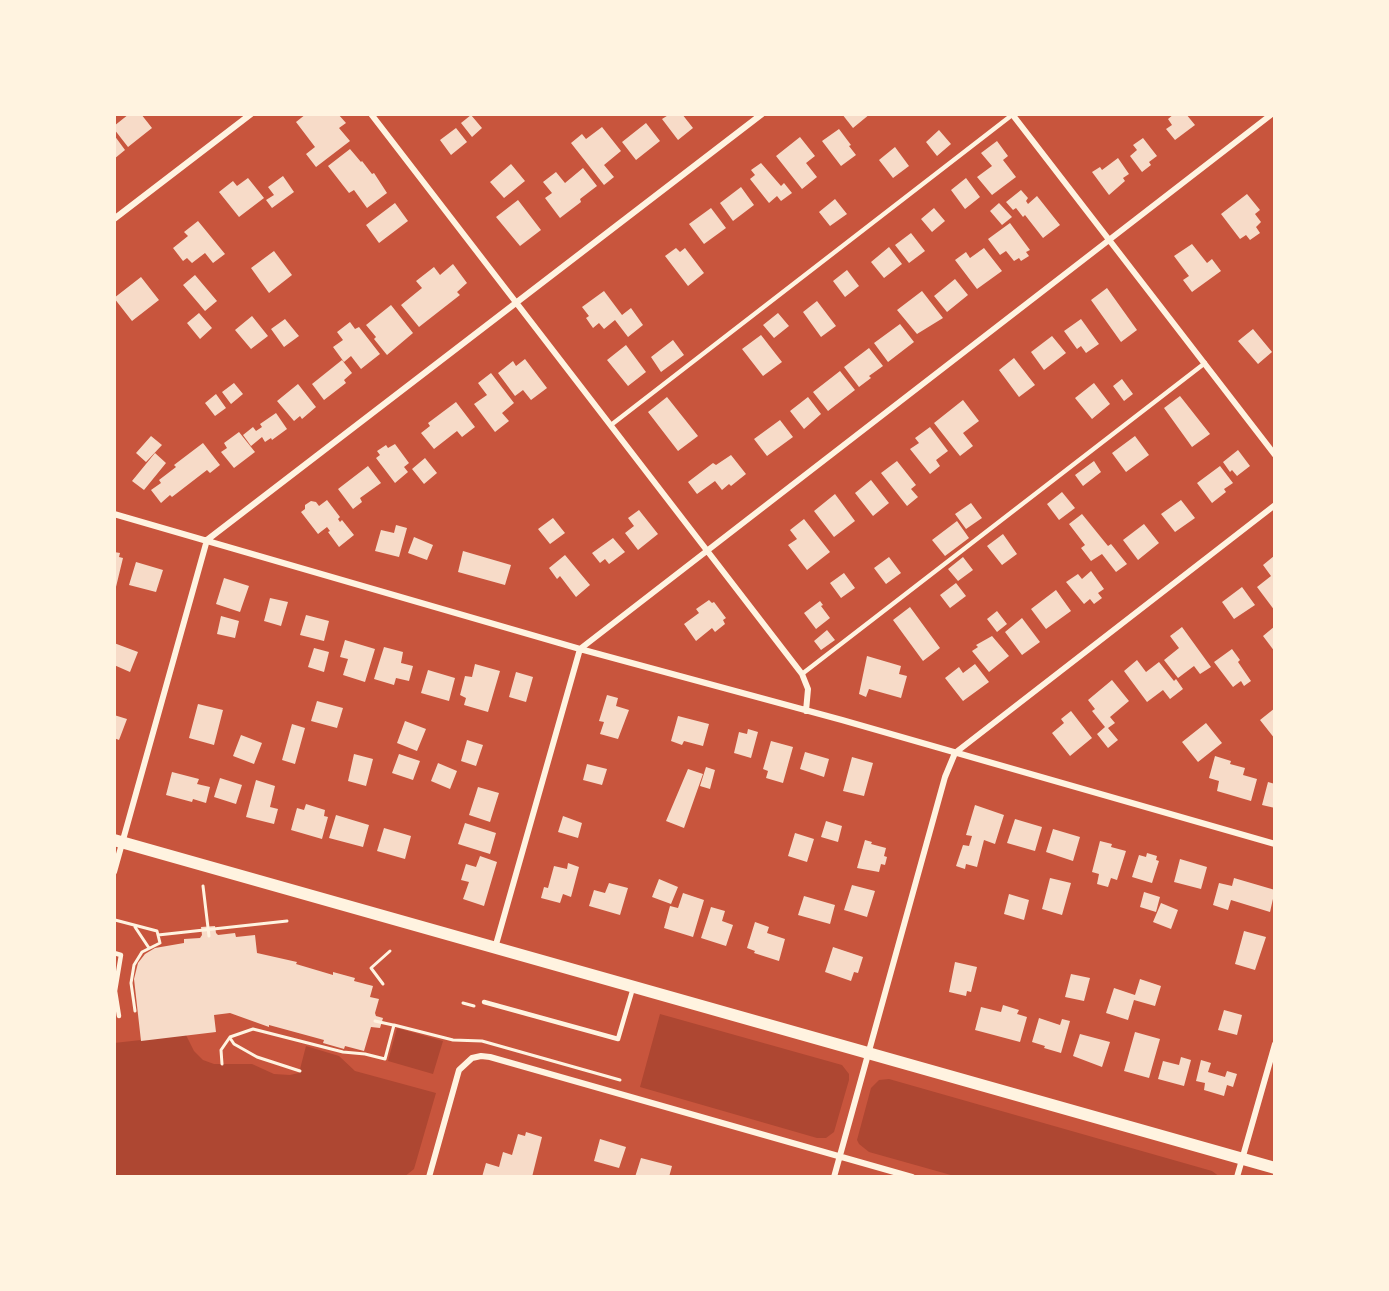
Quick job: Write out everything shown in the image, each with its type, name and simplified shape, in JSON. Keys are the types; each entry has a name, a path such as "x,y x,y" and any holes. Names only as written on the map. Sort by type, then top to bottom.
{"main road":[{"path":"118,841 1275,1168"}],"street":[{"path":"114,219 251,114"},
{"path":"371,114 802,674 808,689 806,711"},
{"path":"114,872 118,841 207,540 762,114"},
{"path":"1012,114 1275,455"},
{"path":"495,948 580,649 1272,114"},
{"path":"834,1177 945,777 955,753 1275,505"},
{"path":"114,514 580,649 1275,844"},
{"path":"1237,1177 1275,1044"},
{"path":"429,1177 459,1070 472,1058 490,1057 912,1177"}],"lane":[{"path":"611,425 1012,114"},
{"path":"802,674 1205,363"},
{"path":"114,953 120,955 115,991 119,1016"},
{"path":"484,1002 618,1039 633,987"}],"path":[{"path":"203,886 209,936"},
{"path":"115,920 157,931 160,944 149,948 138,958 131,973 135,1011"},
{"path":"158,935 287,921"},
{"path":"134,925 149,948"},
{"path":"383,984 371,968 390,951"},
{"path":"375,1021 453,1040 482,1041 620,1080"},
{"path":"222,1064 221,1050 230,1037 253,1029 343,1052 385,1059 394,1025"},
{"path":"230,1037 234,1044 257,1057 300,1071"}],"shaded area":[{"path":"660,1014 842,1065 849,1074 849,1080 834,1132 826,1138 817,1138 640,1087"},
{"path":"397,1028 443,1041 433,1074 388,1061"},
{"path":"186,1035 194,1051 203,1060 214,1064 252,1064 274,1074 290,1075 299,1073 306,1046 339,1056 355,1071 436,1093 414,1169 404,1177 114,1177 114,1043"},
{"path":"889,1079 1212,1171 1220,1177 958,1177 869,1152 857,1140 871,1088 879,1080"}],"building":[{"path":"129,114 141,114 152,128 128,147 114,126"},
{"path":"306,114 338,114 346,123 339,128 350,141 316,167 306,154 315,147 296,122"},
{"path":"670,114 682,114 693,128 678,140 662,119"},
{"path":"842,114 870,114 853,128"},
{"path":"1174,114 1186,114 1195,125 1175,140 1166,129 1172,125 1168,119"},
{"path":"471,115 482,128 472,137 461,123"},
{"path":"646,123 660,141 636,160 622,142"},
{"path":"602,127 621,151 604,165 614,177 604,185 571,143 582,134 586,139"},
{"path":"456,128 467,142 451,155 440,140"},
{"path":"839,129 856,155 841,166 822,141"},
{"path":"939,130 951,144 937,156 926,142"},
{"path":"114,135 125,150 114,159"},
{"path":"800,137 815,156 806,163 817,177 802,189 776,156"},
{"path":"1143,138 1157,156 1142,172 1130,156 1137,150 1133,145"},
{"path":"997,141 1008,156 1003,160 1016,177 992,195 977,177 992,166 981,153"},
{"path":"895,147 909,166 893,178 879,160"},
{"path":"350,149 372,174 374,173 387,193 367,208 354,190 349,193 328,166"},
{"path":"1118,158 1129,174 1123,178 1125,181 1109,195 1092,172 1100,167 1102,170"},
{"path":"761,163 781,186 784,183 792,193 781,201 777,196 769,203 750,179 755,175 751,170"},
{"path":"511,164 525,181 504,198 490,182"},
{"path":"583,168 597,186 560,218 545,198 552,193 543,182 556,172 565,183"},
{"path":"283,176 294,192 272,208 266,200 274,195 268,187"},
{"path":"248,178 264,198 239,217 219,192 233,181 237,186"},
{"path":"966,178 980,197 965,209 951,190"},
{"path":"741,187 754,205 733,221 720,203"},
{"path":"1021,190 1028,198 1026,201 1028,204 1037,196 1060,225 1043,238 1025,215 1023,217 1016,208 1013,210 1006,202"},
{"path":"1247,194 1260,210 1255,214 1261,222 1256,227 1260,233 1250,240 1246,235 1240,239 1221,214"},
{"path":"835,199 847,214 830,226 819,212"},
{"path":"518,200 541,230 520,246 496,217"},
{"path":"395,203 408,221 379,243 366,225"},
{"path":"999,203 1012,217 1002,225 990,211"},
{"path":"711,208 726,228 704,244 689,224"},
{"path":"934,208 945,221 932,232 921,219"},
{"path":"198,221 225,254 213,263 205,253 192,263 187,258 183,261 173,248 188,236 184,232"},
{"path":"1010,223 1030,250 1026,252 1029,256 1021,261 1019,258 1014,261 1006,251 1000,255 988,239"},
{"path":"911,233 925,251 909,263 895,245"},
{"path":"1192,244 1207,263 1212,259 1221,271 1192,292 1183,280 1189,276 1174,256"},
{"path":"889,247 902,264 884,278 871,262"},
{"path":"676,248 680,252 685,248 704,273 688,286 665,256"},
{"path":"984,248 1002,271 977,289 955,260 966,252 970,258"},
{"path":"274,251 292,275 269,293 251,268"},
{"path":"453,264 467,283 457,292 460,295 419,327 401,305 422,288 416,281 434,267 440,275"},
{"path":"847,270 859,286 845,297 833,281"},
{"path":"195,275 217,301 205,311 183,285"},
{"path":"141,277 159,300 132,321 114,298"},
{"path":"955,279 968,295 947,312 934,296"},
{"path":"1107,288 1137,330 1121,342 1091,300"},
{"path":"604,291 622,315 631,308 643,325 628,337 615,320 604,329 599,323 593,328 586,318 589,316 582,307"},
{"path":"922,291 943,318 917,334 897,310"},
{"path":"817,301 836,326 821,337 803,312"},
{"path":"391,305 413,333 387,355 366,325"},
{"path":"199,313 212,328 200,339 187,323"},
{"path":"778,313 789,326 774,338 763,325"},
{"path":"252,316 268,336 251,349 235,330"},
{"path":"285,319 299,336 284,347 271,329"},
{"path":"1081,319 1099,344 1086,353 1081,346 1077,349 1064,331"},
{"path":"350,322 355,329 359,327 380,354 361,369 351,356 344,362 333,347 343,340 337,332"},
{"path":"900,324 914,342 888,362 874,343"},
{"path":"1253,329 1272,352 1258,364 1238,341"},
{"path":"761,335 782,362 763,376 742,349"},
{"path":"1052,336 1066,353 1044,370 1031,352"},
{"path":"673,340 684,355 661,372 651,357"},
{"path":"626,345 646,372 628,386 607,360"},
{"path":"869,348 883,366 859,387 844,367"},
{"path":"1014,358 1035,385 1019,397 999,370"},
{"path":"525,359 547,388 531,400 523,390 515,396 498,373 513,361 516,366"},
{"path":"342,360 352,373 344,380 346,383 324,400 312,384"},
{"path":"840,371 855,390 828,411 813,392"},
{"path":"491,373 514,403 502,413 509,421 495,432 474,404 487,395 478,383"},
{"path":"1122,379 1133,394 1124,401 1113,386"},
{"path":"234,383 243,394 231,404 222,392"},
{"path":"1094,383 1110,404 1092,419 1075,398"},
{"path":"298,384 316,407 302,419 300,416 294,421 277,401"},
{"path":"216,394 226,408 215,416 205,403"},
{"path":"1180,396 1210,434 1192,447 1164,408"},
{"path":"667,397 698,436 678,451 648,412"},
{"path":"808,397 821,414 804,429 790,411"},
{"path":"963,400 979,421 963,433 973,446 960,456 934,423"},
{"path":"456,402 475,427 462,437 457,431 434,449 421,433 430,426 428,423"},
{"path":"276,413 287,429 272,440 271,438 265,442 262,437 251,446 243,435 253,427 256,431 262,427 260,424"},
{"path":"780,420 793,437 767,456 754,439"},
{"path":"930,427 948,451 936,460 940,466 930,474 910,449 919,443 915,438"},
{"path":"239,432 255,452 234,468 221,452 227,448 224,443"},
{"path":"151,436 162,445 146,462 136,453"},
{"path":"1135,436 1149,455 1126,472 1112,453"},
{"path":"203,443 220,465 210,473 207,470 161,503 151,490 161,483 159,480 176,467 174,465"},
{"path":"395,444 409,463 404,467 408,472 395,483 376,458 380,455 377,451 386,445 388,448"},
{"path":"1238,450 1250,466 1237,476 1232,470 1230,472 1223,462"},
{"path":"155,453 166,463 144,490 132,481"},
{"path":"731,455 746,474 722,490 715,481 697,494 688,482 713,463 716,465"},
{"path":"425,458 437,473 424,484 412,469"},
{"path":"897,461 916,485 911,489 918,497 907,506 881,473"},
{"path":"1094,461 1101,472 1083,486 1075,475"},
{"path":"368,466 381,483 360,498 362,502 353,509 338,489"},
{"path":"1220,466 1233,483 1224,489 1226,492 1212,503 1197,483"},
{"path":"871,480 889,503 873,516 855,493"},
{"path":"1062,492 1075,508 1059,520 1047,504"},
{"path":"835,494 855,521 834,537 814,511"},
{"path":"327,500 340,517 338,519 340,522 342,520 354,535 339,547 327,527 318,534 301,512 311,501 316,502 319,506"},
{"path":"1181,500 1195,518 1175,532 1161,514"},
{"path":"971,503 982,518 966,529 955,514"},
{"path":"639,510 658,534 638,550 625,533 634,526 628,518"},
{"path":"1082,514 1108,546 1111,544 1127,564 1116,572 1102,554 1091,561 1081,548 1085,545 1069,524"},
{"path":"553,518 565,533 550,544 538,529"},
{"path":"804,519 830,552 807,570 788,545 797,539 790,530"},
{"path":"957,521 969,538 945,556 932,540"},
{"path":"1144,524 1159,543 1138,560 1123,540"},
{"path":"396,525 407,528 399,557 375,551 381,530 394,533"},
{"path":"1003,534 1017,554 1002,565 987,546"},
{"path":"414,537 433,545 427,560 408,553"},
{"path":"613,538 625,552 609,564 605,559 600,563 592,553"},
{"path":"463,551 511,565 505,585 458,572"},
{"path":"114,552 120,553 119,557 123,558 115,591"},
{"path":"565,555 590,585 576,597 560,576 557,579 549,568"},
{"path":"1274,556 1275,611 1257,587 1271,576 1263,565"},
{"path":"889,557 901,573 886,584 874,568"},
{"path":"963,557 973,570 958,581 948,569"},
{"path":"136,562 163,570 156,592 129,585"},
{"path":"1091,571 1104,589 1098,593 1102,598 1094,604 1090,599 1084,604 1066,582 1078,574 1082,579"},
{"path":"844,573 855,588 841,598 830,583"},
{"path":"224,578 249,586 240,612 216,604"},
{"path":"956,583 966,596 950,608 940,595"},
{"path":"1242,587 1255,605 1234,619 1222,602"},
{"path":"1056,590 1071,611 1046,629 1031,609"},
{"path":"270,598 288,602 281,626 264,621"},
{"path":"709,600 714,602 726,618 723,620 725,624 715,632 712,628 696,641 684,624 699,613 696,609"},
{"path":"820,601 830,618 816,629 804,613"},
{"path":"910,607 940,648 923,661 893,620"},
{"path":"997,611 1007,624 997,632 987,619"},
{"path":"306,615 329,621 324,641 300,635"},
{"path":"221,616 239,621 235,638 217,634"},
{"path":"1022,618 1040,642 1022,655 1005,632"},
{"path":"1275,626 1275,652 1263,636"},
{"path":"1182,627 1211,667 1200,674 1194,666 1178,678 1164,660 1179,648 1170,636"},
{"path":"827,630 835,640 821,650 814,641"},
{"path":"992,636 1009,656 989,672 972,651 978,647 976,645"},
{"path":"345,640 375,649 365,682 343,675 348,659 340,657"},
{"path":"114,643 138,652 130,672 114,665"},
{"path":"384,647 403,652 401,663 413,666 409,681 396,678 394,685 374,679"},
{"path":"314,648 329,652 324,672 308,667"},
{"path":"1232,649 1251,681 1244,686 1241,681 1233,687 1214,662"},
{"path":"867,656 901,666 899,674 907,676 901,698 869,689 866,697 859,694"},
{"path":"1137,660 1146,672 1159,662 1183,689 1170,699 1163,690 1147,702 1124,671"},
{"path":"475,664 500,671 488,712 464,705 466,698 460,695 465,676 472,677"},
{"path":"975,664 989,682 963,701 945,678 959,667 963,673"},
{"path":"428,670 455,678 449,701 421,693"},
{"path":"516,672 533,677 526,702 509,697"},
{"path":"1112,680 1129,701 1110,717 1115,723 1108,728 1118,740 1108,748 1097,734 1105,727 1092,711 1095,709 1088,700"},
{"path":"607,695 618,698 616,706 629,710 618,739 600,734 604,722 599,721"},
{"path":"317,701 343,708 337,728 311,721"},
{"path":"198,704 223,710 214,745 189,738"},
{"path":"1275,708 1275,739 1260,720"},
{"path":"1071,711 1092,738 1070,756 1052,733 1064,723 1061,719"},
{"path":"114,715 127,719 119,740 114,738"},
{"path":"678,716 709,724 703,746 684,741 682,745 671,741"},
{"path":"405,721 426,729 417,751 397,743"},
{"path":"1206,723 1222,743 1198,762 1182,742"},
{"path":"292,724 305,728 295,764 282,760"},
{"path":"748,729 758,732 751,758 734,753 739,732 747,734"},
{"path":"241,735 262,743 254,764 233,756"},
{"path":"467,740 483,745 476,766 461,761"},
{"path":"771,741 793,747 783,783 766,778 768,771 763,769"},
{"path":"805,752 829,759 824,777 800,769"},
{"path":"354,754 373,759 366,786 348,781"},
{"path":"399,754 420,761 413,780 392,773"},
{"path":"1215,756 1231,761 1230,764 1245,768 1243,775 1257,779 1251,801 1217,791 1219,781 1209,778"},
{"path":"852,757 873,763 864,796 843,791"},
{"path":"438,763 457,771 450,789 431,781"},
{"path":"587,764 607,769 602,785 583,780"},
{"path":"706,767 715,770 710,789 700,786"},
{"path":"688,769 703,774 684,828 666,821"},
{"path":"172,772 199,779 197,784 210,787 206,803 166,795"},
{"path":"220,778 242,785 236,804 214,797"},
{"path":"256,780 275,786 270,807 278,809 274,824 246,817"},
{"path":"1268,782 1275,784 1275,808 1262,805"},
{"path":"478,787 499,793 490,822 469,815"},
{"path":"306,804 325,810 324,816 328,817 322,839 291,830 297,808 304,810"},
{"path":"975,805 1004,815 995,844 984,840 977,867 966,864 965,869 956,866 963,845 969,846 972,836 966,835"},
{"path":"336,815 369,825 363,847 329,838"},
{"path":"563,816 582,823 578,838 558,832"},
{"path":"1015,819 1042,827 1035,851 1007,843"},
{"path":"826,821 842,826 838,842 821,837"},
{"path":"465,823 496,833 490,854 458,844"},
{"path":"384,828 411,836 405,859 377,851"},
{"path":"1053,829 1080,837 1073,861 1046,852"},
{"path":"795,833 814,839 807,862 788,856"},
{"path":"865,840 886,848 885,865 881,864 879,872 857,868"},
{"path":"1100,841 1126,851 1117,880 1111,878 1108,887 1097,884 1099,874 1092,872"},
{"path":"1147,853 1157,856 1156,860 1159,861 1152,883 1132,877 1139,855 1146,857"},
{"path":"480,856 497,862 484,906 463,899 469,882 461,880 466,864 476,867"},
{"path":"1180,859 1207,867 1201,889 1174,882"},
{"path":"568,863 579,867 571,897 563,894 560,903 541,898 544,887 548,888 554,866 567,869"},
{"path":"1050,878 1071,883 1062,915 1042,909"},
{"path":"1234,878 1275,890 1270,912 1231,900 1228,910 1213,905 1219,883 1232,886"},
{"path":"659,879 678,887 671,904 652,897"},
{"path":"609,883 628,888 620,915 589,906 594,890 605,893"},
{"path":"852,885 875,891 867,917 844,910"},
{"path":"1144,892 1160,897 1156,912 1140,907"},
{"path":"683,893 704,900 693,937 664,928 670,906 678,908"},
{"path":"1009,894 1029,900 1024,920 1004,914"},
{"path":"804,896 835,905 830,924 798,915"},
{"path":"1161,903 1178,910 1171,929 1153,922"},
{"path":"711,907 725,911 722,921 733,925 726,946 701,938"},
{"path":"755,922 769,927 767,933 785,939 779,961 754,953 755,951 747,948"},
{"path":"215,926 218,935 235,933 236,937 255,935 257,953 297,962 296,964 333,975 333,972 355,978 354,981 373,986 370,997 379,999 375,1013 376,1016 383,1018 380,1028 371,1027 364,1051 345,1046 344,1049 323,1043 324,1040 269,1025 269,1027 230,1013 214,1015 216,1032 141,1041 134,979 138,963 145,954 155,948 184,943 184,939 200,938 201,927"},
{"path":"1244,931 1266,937 1255,970 1235,964"},
{"path":"833,947 863,957 858,973 854,972 851,981 825,972"},
{"path":"955,962 977,967 971,992 967,991 966,996 949,992"},
{"path":"1071,974 1090,978 1084,1001 1065,997"},
{"path":"1140,979 1161,986 1155,1006 1134,1000 1128,1020 1106,1013 1114,988 1135,995"},
{"path":"1003,1005 1019,1010 1017,1014 1027,1017 1020,1042 975,1030 981,1007 1001,1012"},
{"path":"1224,1010 1242,1015 1237,1035 1218,1030"},
{"path":"1039,1018 1060,1025 1062,1019 1070,1021 1061,1053 1032,1042"},
{"path":"1135,1032 1160,1039 1149,1078 1124,1071"},
{"path":"1080,1034 1110,1042 1102,1067 1073,1056"},
{"path":"1181,1057 1191,1060 1184,1086 1158,1079 1163,1061 1179,1065"},
{"path":"1201,1060 1211,1063 1208,1072 1225,1077 1227,1071 1237,1074 1233,1087 1227,1085 1224,1096 1204,1090 1205,1083 1196,1081"},
{"path":"526,1132 542,1137 532,1177 482,1177 486,1163 499,1167 503,1152 512,1155 518,1134 525,1136"},
{"path":"600,1139 626,1147 619,1168 594,1161"},
{"path":"641,1158 672,1166 669,1177 635,1177"}]}
